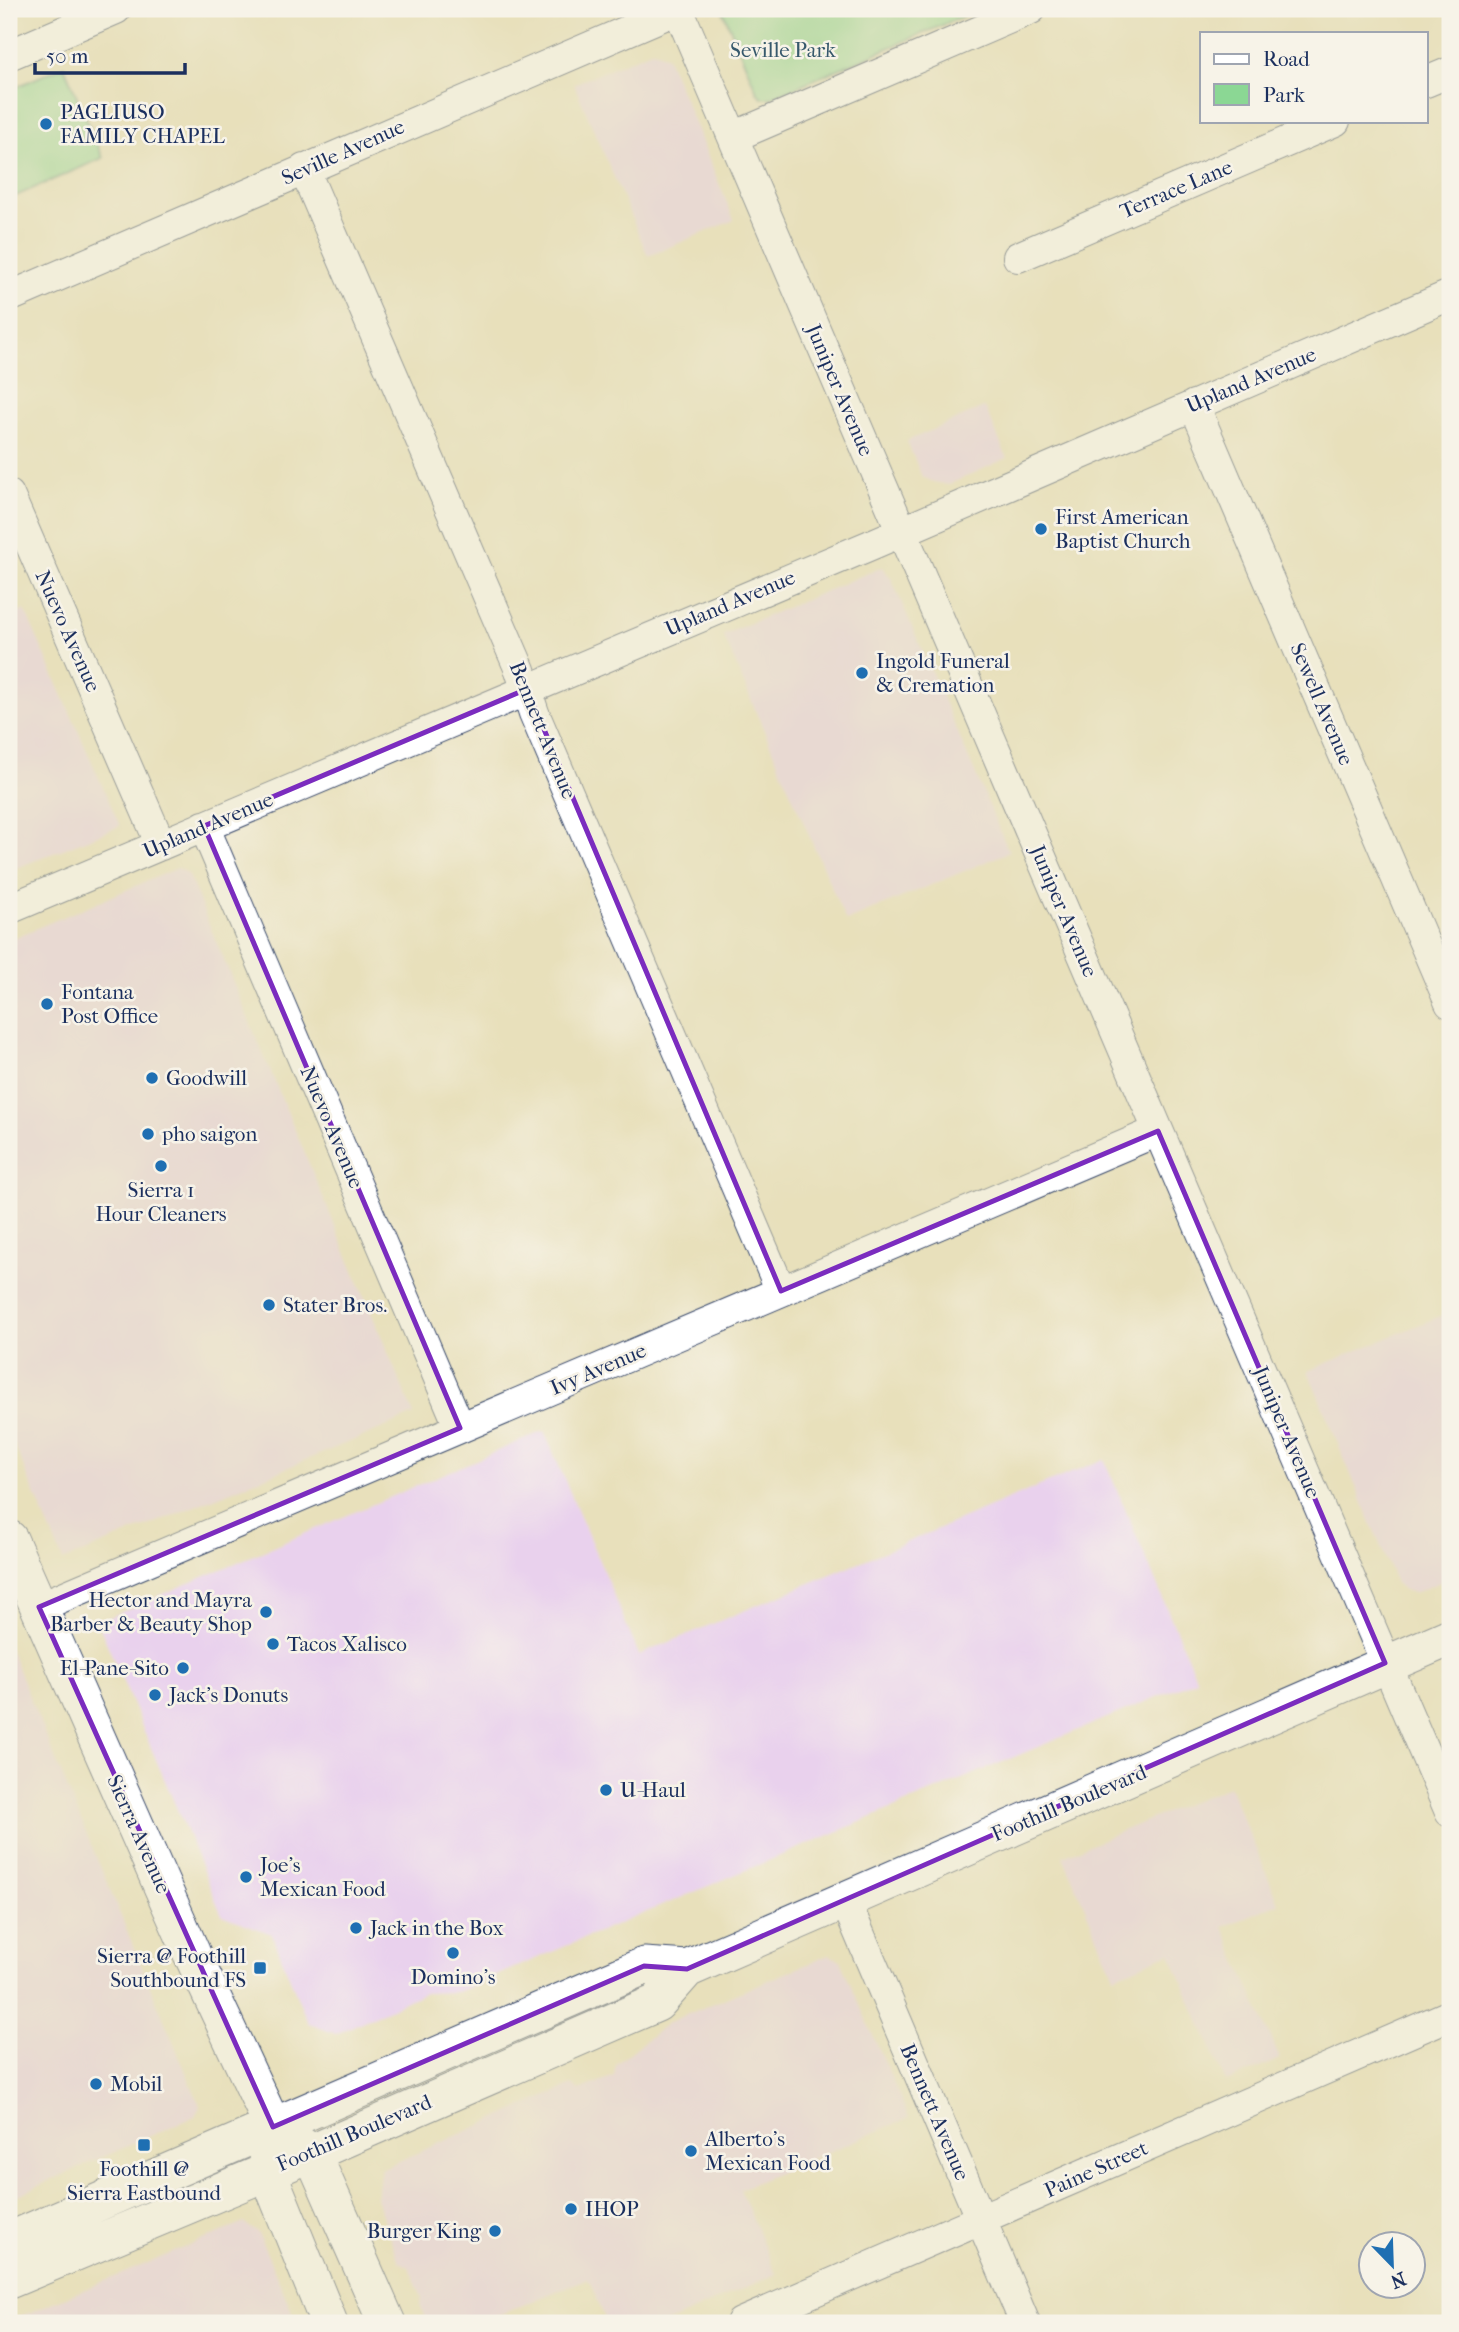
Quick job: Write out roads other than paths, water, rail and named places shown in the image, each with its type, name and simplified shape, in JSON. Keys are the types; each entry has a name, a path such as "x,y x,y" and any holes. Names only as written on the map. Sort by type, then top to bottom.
{"main road":[{"name":"Sierra Avenue","path":"9,1539 197,1965 273,2127"},
{"name":"Foothill Boulevard","path":"9,2280 312,2153 657,2003 687,1969 1450,1637"},
{"name":"Foothill Boulevard","path":"9,2241 644,1966 687,1969"},
{"path":"329,2323 267,2170 273,2127 312,2153 387,2323"}],"street":[{"path":"9,55 116,9"},
{"name":"Juniper Avenue","path":"678,9 1450,1812"},
{"name":"Seville Avenue","path":"9,297 678,9"},
{"path":"733,137 1031,9"},
{"path":"1428,81 1450,72"},
{"name":"Terrace Lane","path":"1018,257 1333,122"},
{"name":"Bennett Avenue","path":"304,169 527,689 545,738 780,1291"},
{"name":"Upland Avenue","path":"9,909 1450,295"},
{"name":"Sewell Avenue","path":"1194,405 1450,1003"},
{"name":"Nuevo Avenue","path":"9,495 161,845"},
{"name":"Nuevo Avenue","path":"204,826 460,1428"},
{"name":"Ivy Avenue","path":"39,1607 1158,1131"},
{"name":"Bennett Avenue","path":"845,1900 1025,2323"},
{"name":"Paine Street","path":"741,2323 1450,2015"}],"place":[{"name":"PAGLIUSO FAMILY CHAPEL","path":"46,124"},
{"name":"First American Baptist Church","path":"1041,529"},
{"name":"Ingold Funeral & Cremation","path":"862,673"},
{"name":"Fontana Post Office","path":"47,1004"},
{"name":"Goodwill","path":"152,1078"},
{"name":"pho saigon","path":"148,1134"},
{"name":"Sierra 1 Hour Cleaners","path":"161,1166"},
{"name":"Stater Bros.","path":"269,1305"},
{"name":"Hector and Mayra Barber & Beauty Shop","path":"266,1612"},
{"name":"Tacos Xalisco","path":"273,1644"},
{"name":"El-Pane-Sito","path":"183,1668"},
{"name":"Jack's Donuts","path":"155,1695"},
{"name":"U-Haul","path":"606,1790"},
{"name":"Joe's Mexican Food","path":"246,1877"},
{"name":"Jack in the Box","path":"356,1928"},
{"name":"Domino's","path":"453,1953"},
{"name":"Sierra @ Foothill Southbound FS","path":"260,1968"},
{"name":"Mobil","path":"96,2084"},
{"name":"Foothill @ Sierra Eastbound","path":"144,2145"},
{"name":"Alberto's Mexican Food","path":"691,2151"},
{"name":"IHOP","path":"571,2209"},
{"name":"Burger King","path":"495,2231"}],"park label":[{"name":"Seville Park","path":"783,50"}]}
